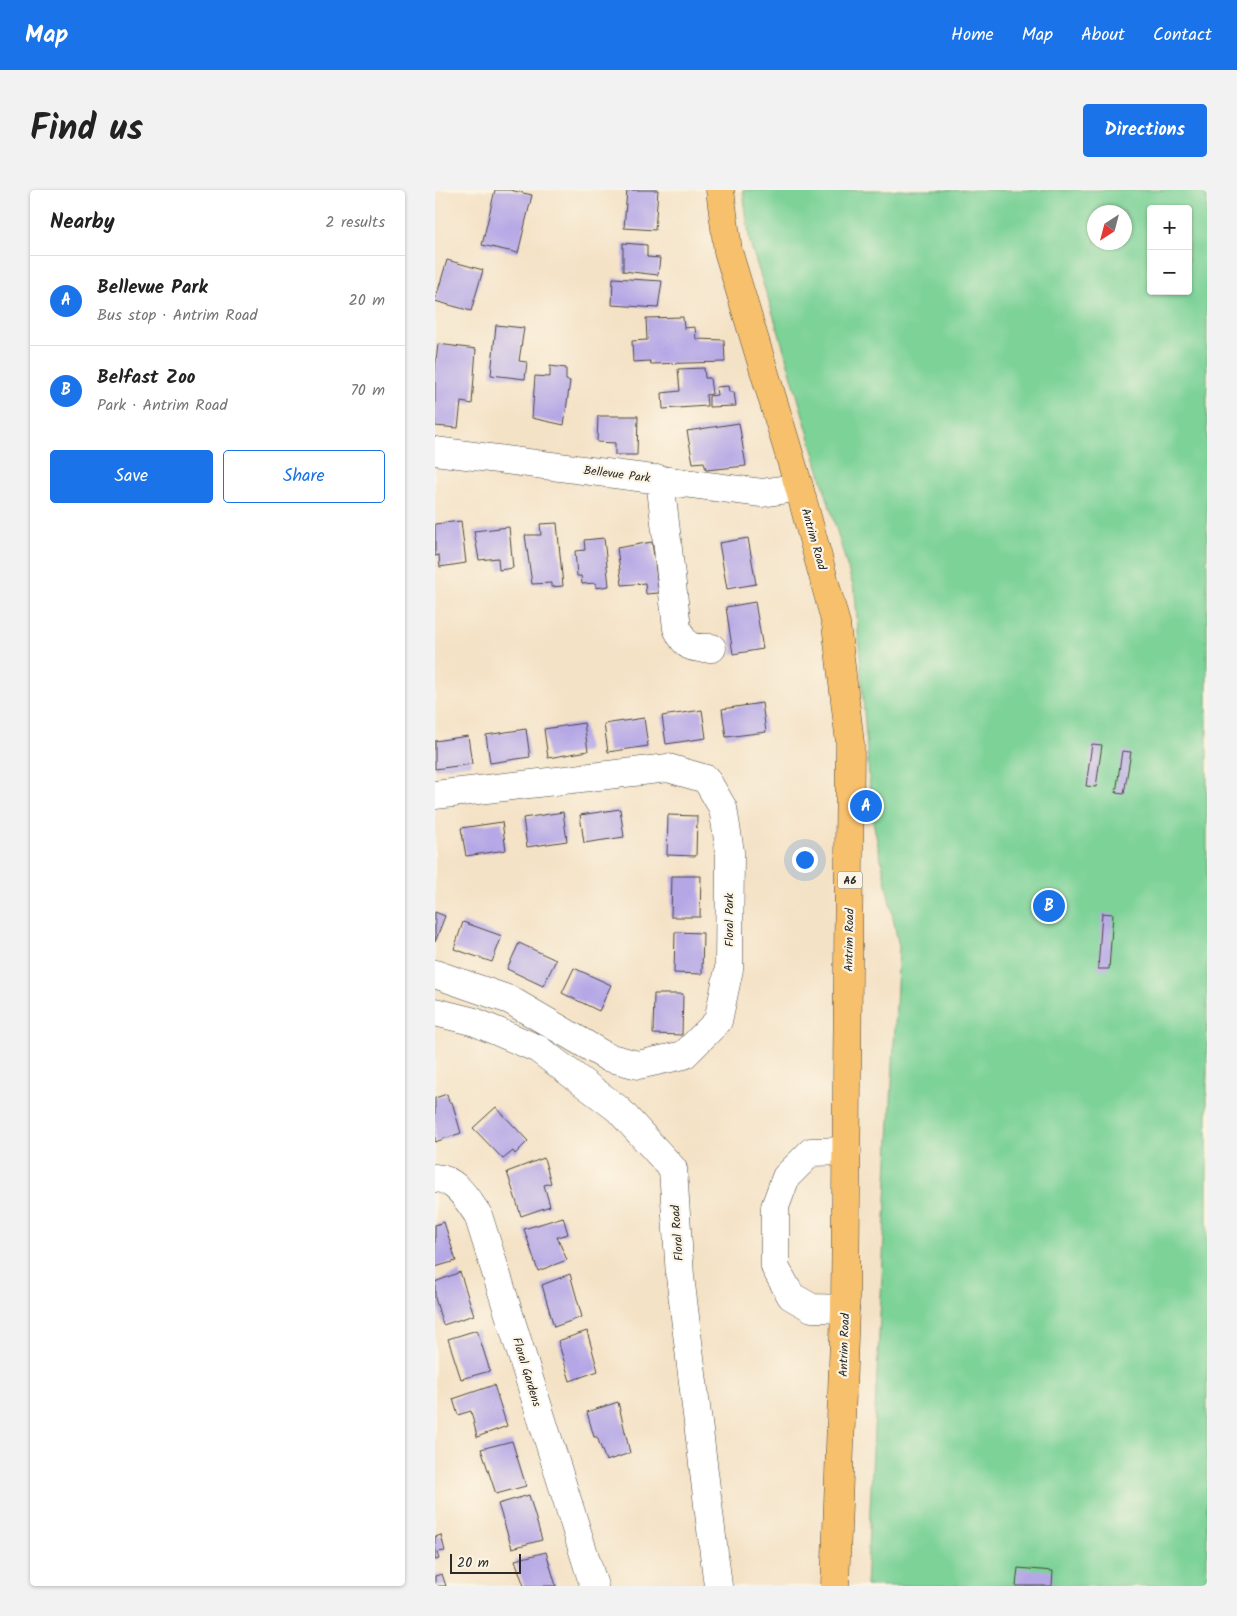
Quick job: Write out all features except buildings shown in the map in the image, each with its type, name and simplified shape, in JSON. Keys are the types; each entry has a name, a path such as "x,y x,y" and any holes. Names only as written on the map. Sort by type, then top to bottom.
{"main road":[{"name":"Antrim Road","path":"720,190 728,251 799,488 837,624 850,743 845,1309 835,1586"}],"street":[{"name":"Bellevue Park","path":"435,451 762,493 799,488"},
{"path":"661,480 677,628 682,640 693,648 713,648"},
{"name":"Floral Park","path":"435,795 667,768 706,779 723,808 730,852 729,969 718,1021 684,1055 638,1065 607,1056 510,1000 435,974"},
{"name":"Floral Road","path":"435,1012 475,1022 538,1049 618,1109 673,1169 680,1276 718,1586"},
{"path":"845,1309 812,1308 791,1296 775,1267 775,1207 786,1177 811,1152 847,1151"},
{"name":"Floral Gardens","path":"435,1178 446,1178 457,1187 478,1215 594,1586"}],"green space":[{"path":"743,190 1207,190 1207,1586 866,1586 899,947 872,816 855,593 779,333 750,243"}],"place":[{"name":"Bellevue Park","path":"866,806"},
{"name":"Belfast Zoo","path":"1049,906"}]}
